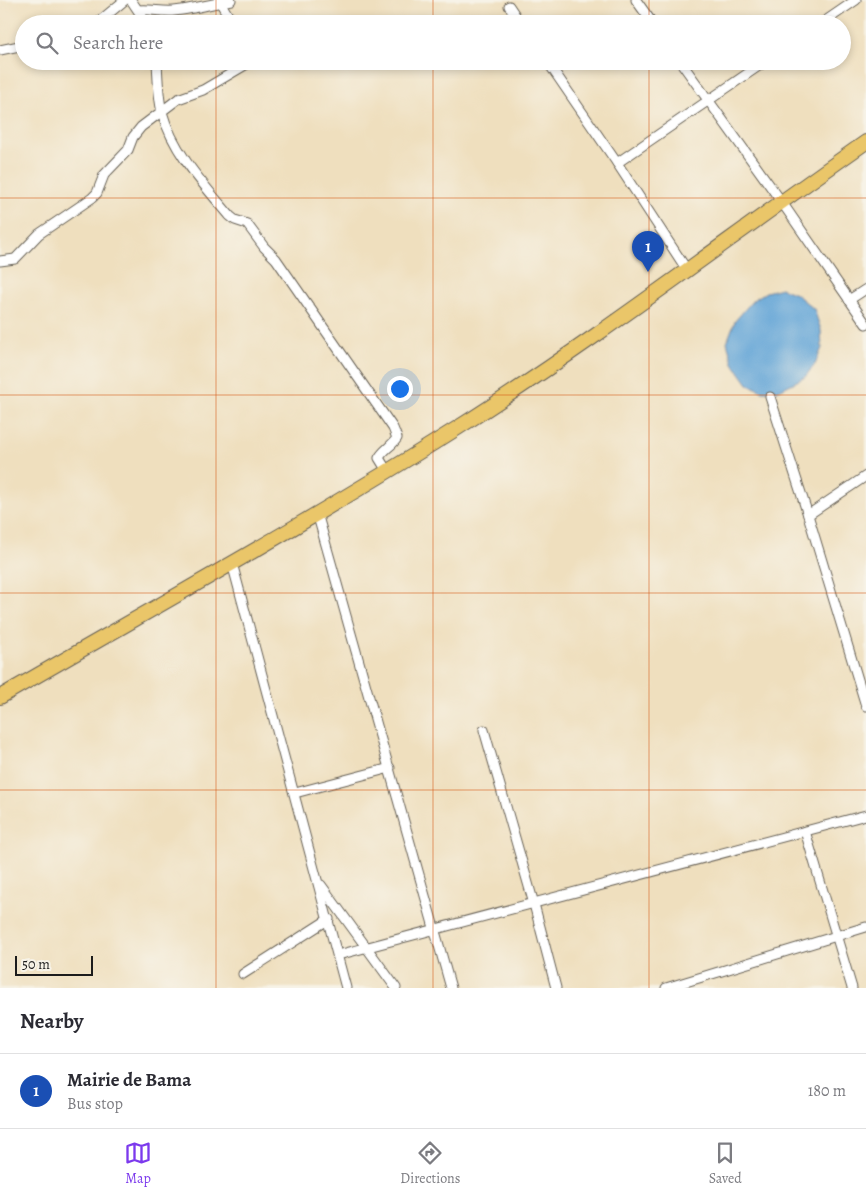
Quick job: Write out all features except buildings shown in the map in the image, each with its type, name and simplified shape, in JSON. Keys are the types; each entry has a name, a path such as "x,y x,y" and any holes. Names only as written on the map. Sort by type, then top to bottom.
{"main road":[{"path":"0,697 317,513 460,426 572,352 866,142"}],"street":[{"path":"107,15 125,0"},
{"path":"131,0 142,15"},
{"path":"139,10 175,11 231,0"},
{"path":"636,0 647,15"},
{"path":"834,15 856,0"},
{"path":"220,1 227,15"},
{"path":"509,6 515,15"},
{"path":"0,50 15,47"},
{"path":"159,70 162,112 174,142 187,162 230,216 247,224 264,247 276,258 393,428 398,438 379,458 387,471"},
{"path":"0,261 15,259 39,234 92,198 97,193 104,175 128,150 133,137 141,127 178,99 203,90 237,70"},
{"path":"553,70 687,270"},
{"path":"686,70 866,324"},
{"path":"617,163 753,70"},
{"path":"849,300 866,289"},
{"path":"770,397 866,706"},
{"path":"808,515 866,476"},
{"path":"317,513 451,988"},
{"path":"232,563 346,988"},
{"path":"484,730 556,988"},
{"path":"294,793 390,768"},
{"path":"338,956 866,815"},
{"path":"805,831 852,988"},
{"path":"318,881 396,988"},
{"path":"243,974 329,920"},
{"path":"666,988 866,926"}],"water":[{"path":"781,288 796,294 814,309 821,330 822,348 815,364 805,377 775,392 762,391 748,384 733,363 727,342 735,321 753,300 766,292"}],"place":[{"name":"Mairie de Bama","path":"648,272"}]}
